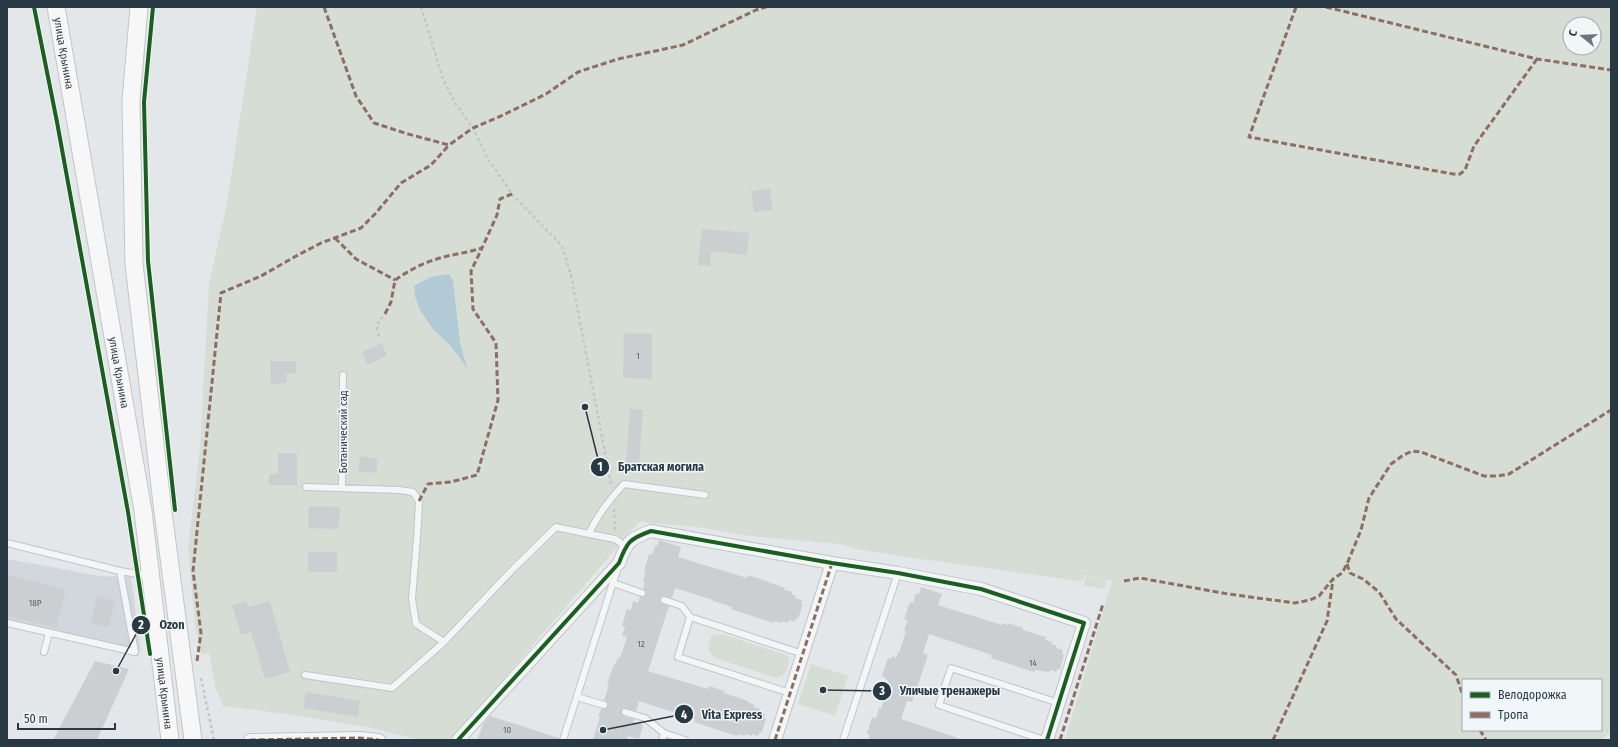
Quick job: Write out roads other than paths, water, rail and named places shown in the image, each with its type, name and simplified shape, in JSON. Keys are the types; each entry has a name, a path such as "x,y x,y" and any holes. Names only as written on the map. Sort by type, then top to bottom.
{"main road":[{"name":"улица Крынина","path":"56,7 143,511 170,740"},
{"name":"улица Крынина","path":"139,7 131,101 134,264 163,512 193,740"}],"street":[{"path":"458,740 619,564 625,546 636,536 651,531 832,563 898,573 981,589 1084,623 1046,740"},
{"path":"775,740 832,563"},
{"path":"250,740 360,738 378,740"}],"lane":[{"name":"Ботанический сад","path":"342,488 343,375"},
{"path":"589,534 593,523 624,484 705,495"},
{"path":"306,487 399,490 413,492 419,501 412,599 416,624 444,642"},
{"path":"305,675 392,688 444,642 514,568 556,527 615,539 625,546"},
{"path":"7,543 120,571 151,577"},
{"path":"563,740 619,564"},
{"path":"7,623 135,652 120,571"},
{"path":"843,740 898,573"},
{"path":"613,583 642,593"},
{"path":"664,600 682,606 690,618 803,654"},
{"path":"690,618 678,657 790,693"},
{"path":"44,652 49,633"},
{"path":"1046,740 939,706 951,668 1059,703"},
{"path":"577,697 604,705"},
{"path":"625,712 645,718 664,733 685,740"},
{"path":"662,740 664,733"}],"water":[{"path":"449,274 453,281 460,343 467,368 451,346 432,328 419,308 415,296 414,286 431,277"}],"place":[{"name":"Братская могила","path":"585,407"},
{"name":"Ozon","path":"116,671"},
{"name":"Уличые тренажеры","path":"823,690"},
{"name":"Vita Express","path":"603,730"}]}
